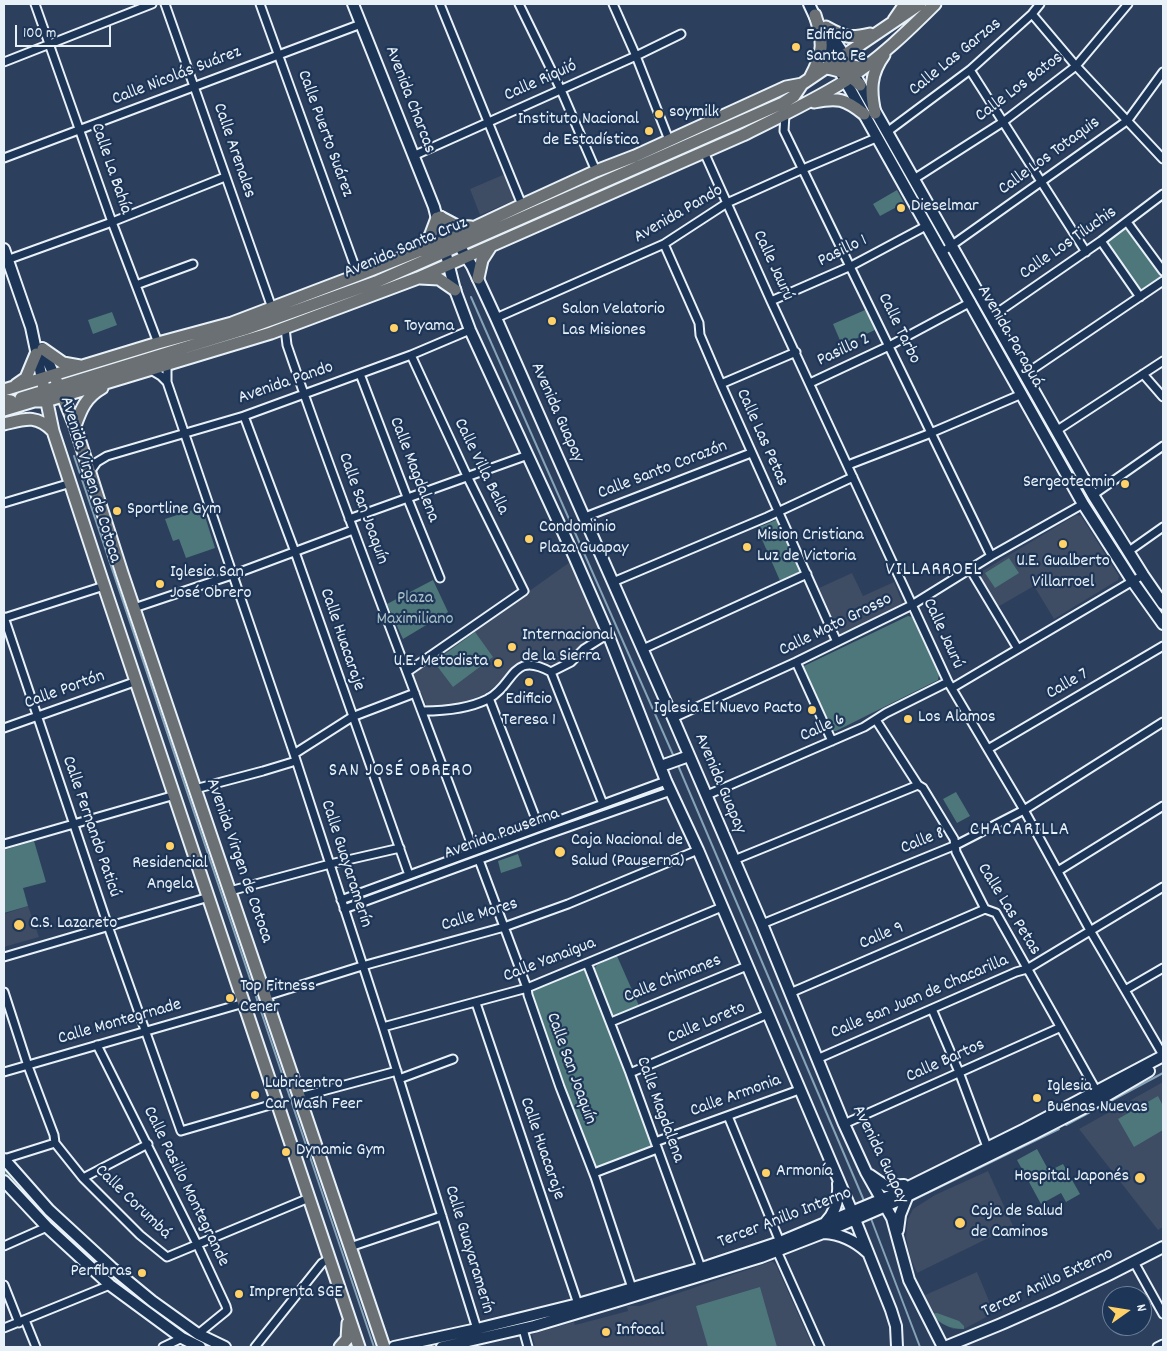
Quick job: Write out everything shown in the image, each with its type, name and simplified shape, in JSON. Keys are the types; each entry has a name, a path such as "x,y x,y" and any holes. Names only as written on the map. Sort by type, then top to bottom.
{"main road":[{"name":"Avenida Charcas","path":"353,4 450,245"},
{"path":"809,4 844,67 860,85"},
{"path":"893,21 905,4"},
{"path":"844,67 874,34 920,4"},
{"path":"800,106 822,100 841,99 869,113 874,72 880,61 896,40 935,4"},
{"path":"815,16 826,27 842,36 850,38 874,34"},
{"path":"806,81 821,54 822,36 815,16"},
{"path":"826,27 844,67"},
{"path":"844,67 896,40"},
{"name":"Avenida Santa Cruz","path":"6,399 59,386 115,380 151,370 271,333 418,278 450,245 475,227 786,87 844,67"},
{"name":"Avenida Santa Cruz","path":"450,245 467,261 477,252 492,245 704,152 785,114 800,106 844,67"},
{"name":"Avenida Paraguá","path":"844,67 869,113 888,132 1093,495 1163,604"},
{"name":"Avenida Santa Cruz","path":"59,386 123,354 232,323 358,275 450,245 689,145 783,103 794,96 806,81"},
{"name":"Avenida Paraguá","path":"860,85 876,138 971,302 1083,504 1133,582 1163,624"},
{"path":"635,156 689,145"},
{"path":"427,254 437,214 457,226 465,228 475,227"},
{"path":"477,252 450,245 455,290 470,330 559,522 608,634 666,781 698,850 799,1090 856,1215 868,1253 891,1310 896,1326 898,1347"},
{"name":"Avenida Guapay","path":"450,245 467,261 478,278 496,318 673,718 686,757 706,796 762,924 844,1124 880,1204 892,1218 909,1280 944,1347"},
{"path":"478,278 482,260 492,245"},
{"path":"4,249 6,261 40,352 59,386"},
{"name":"Avenida Santa Cruz","path":"94,370 244,329 376,282 415,265 427,254"},
{"path":"418,278 439,279 455,290"},
{"path":"232,323 301,309"},
{"path":"40,352 63,363 94,370"},
{"path":"40,352 44,390"},
{"path":"6,399 26,378 40,352"},
{"path":"75,426 87,399 93,393 115,380"},
{"name":"Avenida Virgen de Cotoca","path":"59,386 75,426 195,788 214,853 230,891 384,1347"},
{"name":"Avenida Santa Cruz","path":"4,418 36,408 44,390"},
{"name":"Avenida Virgen de Cotoca","path":"44,390 53,431 70,483 174,795 198,859 359,1347"},
{"path":"4,424 33,419 42,421 53,431"},
{"path":"61,455 63,450 69,445 75,444 83,452"},
{"path":"661,766 686,757"},
{"path":"198,859 214,853"},
{"name":"Tercer Anillo Interno","path":"880,1204 917,1181 987,1148 1163,1056"},
{"name":"Tercer Anillo Interno","path":"442,1347 523,1329 721,1270 880,1204 908,1195 1101,1099 1163,1063"},
{"path":"1035,1133 1054,1118 1093,1098 1097,1092"},
{"path":"1011,1145 1012,1138 1040,1124 1047,1117"},
{"path":"929,1185 944,1171 984,1152 987,1148"},
{"path":"4,1159 49,1210 112,1268 152,1301 198,1334 225,1347"},
{"path":"866,1172 886,1186 899,1186 917,1181"},
{"path":"837,1175 838,1191 836,1205 822,1229 845,1238 868,1253"},
{"path":"4,1181 47,1227 110,1285 182,1338 200,1347"},
{"path":"897,1236 900,1214 908,1195"},
{"name":"Tercer Anillo Interno","path":"394,1347 578,1304 705,1267 717,1266 781,1245 811,1230 822,1229"},
{"name":"Tercer Anillo Externo","path":"944,1347 962,1343 1163,1247"},
{"path":"562,1316 585,1306 629,1293 632,1288 640,1290 709,1270 721,1270"},
{"path":"145,1310 150,1307 152,1301"},
{"path":"523,1329 524,1324 561,1313 578,1304"},
{"path":"154,1317 155,1310 161,1307"},
{"path":"340,1347 347,1339 347,1312"},
{"path":"930,1323 944,1335 962,1343"},
{"path":"431,1347 475,1335 477,1329"}],"street":[{"name":"Calle La Bahía","path":"35,4 112,222 158,343"},
{"path":"4,62 152,4"},
{"name":"Calle Arenales","path":"165,4 272,308"},
{"name":"Calle Puerto Suárez","path":"260,4 358,275"},
{"path":"440,4 522,205"},
{"path":"519,4 561,90 596,171"},
{"path":"613,4 670,140"},
{"name":"Calle Las Garzas","path":"888,132 970,70 1032,14 1040,4"},
{"name":"Calle Los Batos","path":"914,179 1003,122 1076,66 1128,4"},
{"path":"1032,14 1076,66 1163,158"},
{"name":"Calle Nicolás Suárez","path":"4,158 361,24"},
{"name":"Calle Riquió","path":"413,156 681,34"},
{"path":"970,70 1086,252"},
{"name":"Calle Los Totaquis","path":"941,253 1128,120 1163,72"},
{"name":"Calle Tarbo","path":"785,114 784,131 991,556"},
{"name":"Avenida Pando","path":"496,318 664,244 727,203 876,138"},
{"name":"Calle Jaurú","path":"704,152 771,301 950,685 1024,810 1091,932 1163,1056"},
{"path":"6,261 112,222 225,177"},
{"name":"Calle Los Tiluchis","path":"992,317 1086,252 1163,194"},
{"path":"1127,222 1163,271"},
{"name":"Pasillo 1","path":"771,301 851,266 926,226"},
{"path":"1101,241 1140,297"},
{"name":"Calle Las Petas","path":"664,244 698,323 700,334 836,642"},
{"path":"136,285 193,264"},
{"path":"1024,375 1163,281"},
{"name":"Pasillo 2","path":"810,383 889,346 971,302"},
{"name":"Calle San Joaquín","path":"285,328 287,345 352,530 423,711 474,851"},
{"name":"Avenida Pando","path":"90,472 97,462 107,456 244,416 411,355 470,330"},
{"path":"271,333 287,345"},
{"path":"722,384 796,352"},
{"name":"Calle Villa Bella","path":"407,672 524,591 467,476 411,355"},
{"path":"1056,431 1163,361"},
{"name":"Calle Guayaramerín","path":"167,365 167,382 295,757 383,1027 477,1329"},
{"path":"151,370 167,382"},
{"name":"Calle Magdalena","path":"360,374 407,498 440,578"},
{"path":"1143,374 1163,397"},
{"path":"848,465 1022,394"},
{"name":"Calle Huacaraje","path":"244,416 295,552 409,875"},
{"path":"1093,495 1163,446"},
{"name":"Avenida Pando","path":"83,452 107,456"},
{"name":"Calle Santo Corazón","path":"585,517 752,453"},
{"path":"349,519 528,455"},
{"path":"613,582 778,512 853,477"},
{"path":"4,503 70,483"},
{"name":"Calle Mato Grosso","path":"673,718 796,662 912,605 991,556 1083,504"},
{"path":"1129,551 1163,527"},
{"path":"134,608 232,575 352,530"},
{"path":"970,569 1018,649"},
{"path":"642,649 807,574"},
{"name":"Calle 6","path":"706,796 864,728 886,714 950,685 1018,649 1143,575"},
{"path":"4,618 104,586"},
{"name":"Calle Fernando Paticú","path":"4,618 144,1031 181,1131 277,1103"},
{"path":"551,672 571,662 584,649 608,634"},
{"name":"Calle 7","path":"988,749 1163,646"},
{"path":"796,662 832,742"},
{"path":"423,711 450,710 489,698 497,692 518,668 523,666 536,665 551,672 603,804"},
{"name":"Calle Portón","path":"4,728 137,681"},
{"path":"195,788 263,771 295,757 352,717 415,693"},
{"path":"489,698 539,827"},
{"name":"Calle Las Petas","path":"876,720 918,784 923,788 954,838 956,852 986,910 996,913 1059,1028 1097,1092"},
{"name":"Calle 8","path":"762,924 956,845 1024,810 1163,722"},
{"name":"Avenida Pauserna","path":"341,900 666,781"},
{"path":"734,860 918,784"},
{"name":"Avenida Pauserna","path":"344,909 671,791"},
{"path":"4,844 174,795"},
{"path":"1058,871 1163,806"},
{"path":"571,815 575,825"},
{"path":"230,891 330,864 400,848"},
{"name":"Calle Mores","path":"266,996 362,966 504,926 568,904 698,850"},
{"path":"454,858 457,868"},
{"name":"Calle San Joaquín","path":"479,860 560,1087 594,1173 632,1288"},
{"name":"Calle San Juan de Chacarilla","path":"817,1059 1016,972 1027,969 1163,887"},
{"path":"4,958 209,897"},
{"name":"Calle Yanaigua","path":"383,1027 526,988 722,907"},
{"name":"Calle 9","path":"790,992 986,910"},
{"name":"Calle Magdalena","path":"587,963 611,1022 656,1146 705,1267"},
{"name":"Calle Chimanes","path":"611,1022 747,966"},
{"path":"1125,990 1163,968"},
{"name":"Calle Corumbá","path":"4,992 55,1142 83,1178 140,1235 168,1257 309,1198"},
{"name":"Calle Huacaraje","path":"476,1002 578,1304"},
{"name":"Calle Montegrnade","path":"4,1072 244,1003"},
{"path":"932,1009 959,1072 987,1148"},
{"name":"Calle Loreto","path":"630,1073 768,1014"},
{"name":"Calle Bartos","path":"844,1124 1059,1028"},
{"name":"Calle Pasillo Montegrande","path":"97,1045 148,1144 227,1310 198,1334"},
{"path":"399,1079 453,1060"},
{"path":"300,1097 396,1071"},
{"name":"Calle Armonia","path":"594,1173 728,1116 799,1090"},
{"path":"728,1116 778,1246 820,1347"},
{"path":"4,1159 55,1142"},
{"path":"83,1178 148,1144"},
{"path":"350,1247 442,1216"},
{"path":"4,1246 47,1227"},
{"path":"255,1347 322,1263 329,1259"},
{"path":"1134,1262 1163,1314"},
{"path":"4,1285 36,1347"},
{"path":"4,1328 110,1285"},
{"path":"523,1329 528,1347"},
{"path":"163,1347 182,1338"},
{"path":"1157,1347 1163,1344"}],"shaded area":[{"path":"505,174 515,200 480,215 470,189"},
{"name":"U.E. Gualberto Villarroel","path":"1076,515 1081,516 1119,576 1118,580 1054,619 1034,586 996,608 978,576 979,573"},
{"path":"570,562 602,631 580,645 564,662 547,664 539,661 521,662 511,669 497,685 481,696 461,703 428,709 413,674"},
{"path":"852,573 863,596 894,582 902,602 901,607 840,635 819,588"},
{"name":"C.S. Lazareto","path":"28,906 39,937 4,947 4,914"},
{"name":"Hospital Japonés","path":"1163,1082 1163,1227 1158,1230 1079,1129"},
{"name":"Caja de Salud de Caminos","path":"988,1171 1013,1226 917,1273 910,1257 906,1236 908,1219 913,1209 935,1195"},
{"name":"Infocal","path":"770,1262 776,1265 813,1347 535,1347 532,1334 574,1322 575,1325 628,1311 627,1306 640,1306"},
{"path":"977,1272 994,1313 964,1329 953,1329 938,1322 931,1314 923,1296"}],"green space":[{"path":"897,190 904,203 880,216 873,204"},
{"path":"1128,226 1163,275 1163,278 1140,293 1104,242"},
{"path":"865,310 875,330 842,345 833,324"},
{"path":"112,312 117,325 93,334 88,320"},
{"path":"202,507 215,548 186,558 179,539 173,541 165,519"},
{"path":"776,520 780,523 802,569 799,574 781,583 757,528"},
{"path":"1009,558 1019,573 995,588 985,573"},
{"name":"Plaza Maximiliano","path":"433,580 448,612 403,639 387,604"},
{"path":"908,616 912,617 939,674 938,680 836,731 831,731 802,670 804,666"},
{"path":"475,632 493,657 453,687 434,662"},
{"path":"956,792 970,816 957,823 943,799"},
{"path":"34,841 46,882 23,888 28,906 4,913 4,850"},
{"path":"518,854 522,866 501,873 498,861"},
{"path":"617,956 640,1008 616,1017 612,1015 594,969 597,965"},
{"path":"584,970 589,973 651,1142 651,1147 595,1170 593,1169 531,996 533,989"},
{"path":"1158,1096 1163,1106 1163,1130 1134,1147 1118,1119"},
{"path":"1037,1149 1049,1171 1063,1164 1080,1194 1066,1202 1061,1193 1041,1204 1017,1160"},
{"path":"4,1166 149,1304 144,1306 108,1277 46,1221 4,1175"},
{"path":"760,1287 777,1347 708,1347 696,1306"},
{"path":"937,1313 959,1321 964,1326 964,1329 950,1327 931,1314"}],"waterway":[{"path":"471,297 674,757"},
{"path":"74,456 374,1347"},
{"path":"677,763 865,1203"},
{"path":"1066,1125 1163,1073"},
{"path":"911,1201 1059,1129"},
{"path":"870,1216 920,1347"}],"place":[{"name":"Edificio Santa Fe","path":"796,47"},
{"name":"soymilk","path":"659,114"},
{"name":"Instituto Nacional de Estadística","path":"649,131"},
{"name":"Dieselmar","path":"901,208"},
{"name":"Salon Velatorio Las Misiones","path":"552,321"},
{"name":"Toyama","path":"394,328"},
{"name":"Sergeotecmin","path":"1125,484"},
{"name":"Sportline Gym","path":"117,511"},
{"name":"Condominio Plaza Guapay","path":"529,539"},
{"name":"U.E. Gualberto Villarroel","path":"1063,544"},
{"name":"Mision Cristiana Luz de Victoria","path":"747,547"},
{"name":"Iglesia San José Obrero","path":"160,584"},
{"name":"Internacional de la Sierra","path":"512,647"},
{"name":"U.E. Metodista","path":"498,663"},
{"name":"Edificio Teresa 1","path":"529,682"},
{"name":"Iglesia El Nuevo Pacto","path":"812,710"},
{"name":"Los Alamos","path":"908,719"},
{"name":"Residencial Angela","path":"170,846"},
{"name":"Caja Nacional de Salud (Pauserna)","path":"560,852"},
{"name":"C.S. Lazareto","path":"19,925"},
{"name":"Top Fitness Cener","path":"230,998"},
{"name":"Lubricentro Car Wash Feer","path":"255,1095"},
{"name":"Iglesia Buenas Nuevas","path":"1037,1098"},
{"name":"Dynamic Gym","path":"286,1152"},
{"name":"Armonía","path":"766,1173"},
{"name":"Hospital Japonés","path":"1140,1178"},
{"name":"Caja de Salud de Caminos","path":"960,1223"},
{"name":"Perfibras","path":"142,1273"},
{"name":"Imprenta SGE","path":"239,1294"},
{"name":"Infocal","path":"606,1332"}],"district":[{"name":"VILLARROEL","path":"934,571"},
{"name":"SAN JOSÉ OBRERO","path":"401,772"},
{"name":"CHACARILLA","path":"1020,831"}]}
